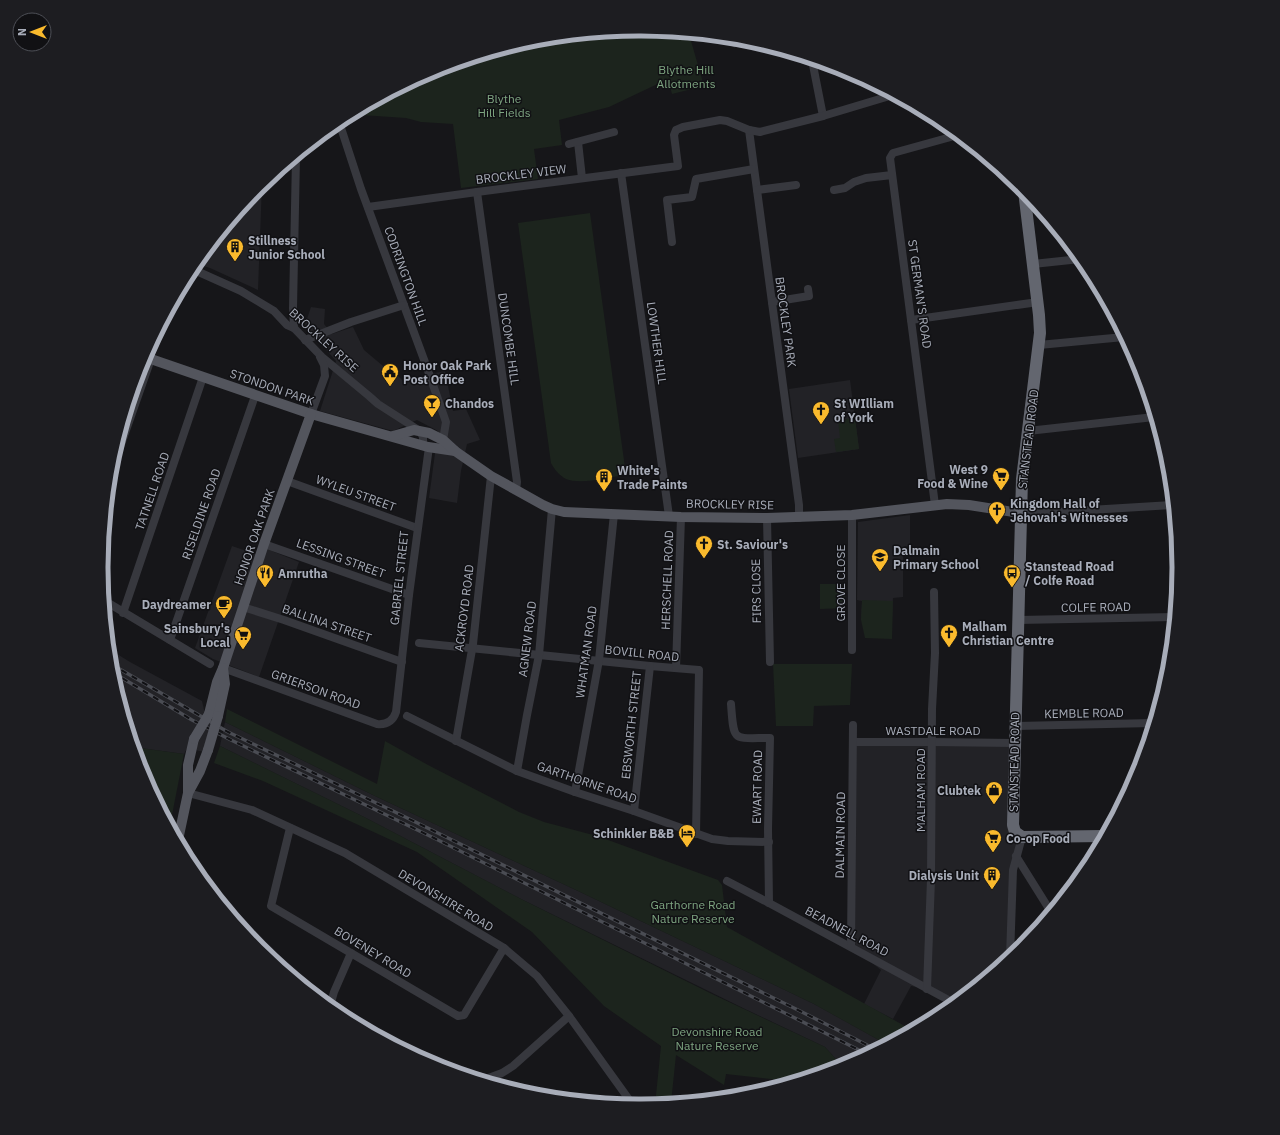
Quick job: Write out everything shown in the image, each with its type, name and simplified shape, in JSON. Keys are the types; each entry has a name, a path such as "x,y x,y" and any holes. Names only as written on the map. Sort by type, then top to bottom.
{"highway":[{"name":"STANSTEAD ROAD","path":"1019,834 1013,825 1020,513 1022,471 1039,345 1040,324 1025,202"},
{"path":"1019,834 1098,836"}],"main road":[{"name":"STONDON PARK","path":"151,359 311,414 455,451"},
{"name":"HONOR OAK PARK","path":"188,793 200,771 208,750 217,682 286,481 311,414"},
{"name":"STONDON PARK","path":"417,441 414,430 429,433 443,440 455,451"},
{"name":"BROCKLEY RISE","path":"455,451 491,476 516,490 552,509 564,512 681,517 799,518 852,515 936,505 958,504 1020,513"},
{"name":"HONOR OAK PARK","path":"180,832 188,793 188,765 194,739 213,715"}],"street":[{"path":"813,65 823,116"},
{"path":"749,130 760,132 823,116 887,97"},
{"name":"BROCKLEY VIEW","path":"368,207 678,166 674,135 676,130 683,127 720,120 728,121 749,130"},
{"name":"CODRINGTON HILL","path":"341,129 446,422 443,440"},
{"name":"BROCKLEY PARK","path":"749,130 799,505 799,518"},
{"path":"569,144 614,132"},
{"name":"ST GERMAN'S ROAD","path":"936,505 890,158 893,153 951,137"},
{"path":"578,142 582,178"},
{"path":"294,328 293,303 296,163"},
{"path":"672,242 667,200 692,197 696,179 754,169"},
{"name":"LOWTHER HILL","path":"621,173 669,516"},
{"path":"834,190 845,188 854,182 866,178 892,175"},
{"path":"757,190 796,185"},
{"name":"DUNCOMBE HILL","path":"477,192 518,482 516,490"},
{"path":"1033,264 1073,260"},
{"name":"BROCKLEY RISE","path":"198,272 241,291 274,311 286,325 294,328 342,374 378,404 420,431"},
{"path":"772,302 809,296 808,289"},
{"path":"911,320 1038,302"},
{"path":"274,311 283,313 288,311 293,303"},
{"path":"305,340 351,322 404,306"},
{"path":"1039,345 1119,337"},
{"path":"311,414 325,376 324,365 317,351"},
{"path":"325,376 331,373 342,374"},
{"name":"TATNELL ROAD","path":"123,613 203,377"},
{"name":"RISELDINE ROAD","path":"170,640 255,396"},
{"path":"1028,431 1149,418"},
{"name":"GABRIEL STREET","path":"396,712 417,528 417,441"},
{"name":"ACKROYD ROAD","path":"456,741 472,648 491,476"},
{"name":"WYLEU STREET","path":"286,481 417,528"},
{"path":"1020,513 1168,505"},
{"name":"AGNEW ROAD","path":"517,771 539,655 552,509"},
{"name":"WHATMAN ROAD","path":"575,792 599,660 614,514"},
{"name":"GROVE CLOSE","path":"852,515 852,650"},
{"name":"HERSCHELL ROAD","path":"676,668 681,517"},
{"name":"FIRS CLOSE","path":"767,518 770,662"},
{"name":"LESSING STREET","path":"264,544 409,594"},
{"name":"MALHAM ROAD","path":"928,989 931,879 933,681 935,653 934,592"},
{"path":"110,604 210,664"},
{"name":"BALLINA STREET","path":"243,607 402,662"},
{"name":"COLFE ROAD","path":"1018,620 1169,617"},
{"name":"BOVILL ROAD","path":"419,643 699,670 696,834"},
{"name":"EBSWORTH STREET","path":"634,811 650,666"},
{"name":"GRIERSON ROAD","path":"223,668 377,724 389,723 395,717 396,712"},
{"name":"EWART ROAD","path":"731,704 733,730 736,736 742,738 770,738 769,903"},
{"name":"GARTHORNE ROAD","path":"407,716 517,771 575,792 712,839 769,842"},
{"name":"KEMBLE ROAD","path":"1015,726 1148,723"},
{"name":"DALMAIN ROAD","path":"851,946 853,725"},
{"name":"WASTDALE ROAD","path":"853,742 1014,743"},
{"name":"DEVONSHIRE ROAD","path":"188,793 252,810 345,853 504,948 537,976 569,1016 628,1099"},
{"name":"BOVENEY ROAD","path":"290,828 271,906 458,1016 464,1015 504,948"},
{"name":"STANSTEAD ROAD","path":"1010,948 1013,870 1019,834"},
{"path":"1016,856 1048,908"},
{"name":"BEADNELL ROAD","path":"727,882 851,946 948,1000"},
{"path":"332,1000 351,953"},
{"path":"490,1077 502,1073 513,1066 569,1016"}],"shaded area":[{"path":"262,194 258,290 202,266 240,217"},
{"path":"311,307 325,309 324,324 332,334 353,327 364,350 383,366 386,364 404,382 425,375 445,371 453,411 466,409 480,440 467,444 461,471 457,503 429,498 438,431 417,420 393,431 320,411 336,361 305,325"},
{"path":"850,380 859,449 798,458 789,389"},
{"name":"Dalmain Primary School","path":"910,515 910,546 903,547 903,597 893,598 892,620 861,620 862,601 857,600 858,522"},
{"path":"232,546 264,557 267,549 299,562 259,677 213,659 195,648"},
{"path":"116,653 202,701 205,714 184,754 141,748 127,705"},
{"path":"213,717 203,752 196,750 201,734"},
{"path":"225,722 375,796 814,1004 881,1041 838,1061 825,1047 521,899 364,817 220,746"},
{"path":"853,742 1015,745 1016,856 1011,948 964,989 948,1000 927,989 911,986 893,1019 864,1004 881,970 851,946"}],"green space":[{"name":"Blythe Hill Fields","path":"640,36 690,39 704,86 672,94 668,79 609,107 559,120 562,145 534,149 538,179 461,188 453,124 421,122 406,118 362,115 405,91 437,76 469,64 536,46 605,37"},
{"path":"590,213 626,475 596,480 572,481 564,478 557,472 551,463 518,223"},
{"path":"855,418 859,449 836,452 834,439 840,438 838,420"},
{"path":"820,584 845,584 845,608 820,609"},
{"path":"862,600 893,601 892,639 865,638 861,620"},
{"path":"773,664 852,664 850,705 814,706 813,726 776,726"},
{"name":"Garthorne Road Nature Reserve","path":"227,709 377,784 385,741 519,812 544,822 597,836 718,880 722,885 727,927 907,1027 881,1041 814,1004 375,796 225,722"},
{"name":"Devonshire Road Nature Reserve","path":"220,746 364,817 521,899 712,994 825,1047 838,1061 780,1080 726,1074 724,1085 676,1055 672,1098 656,1099 661,1046 604,1006 532,932 417,852 263,781 214,763"},
{"path":"141,748 184,754 171,818 163,803"}],"railway":[{"path":"119,668 228,732 393,811 870,1046"},
{"path":"120,677 192,720 231,740 434,838 861,1051"}],"place":[{"name":"Stillness Junior School","path":"235,262"},
{"name":"Honor Oak Park Post Office","path":"390,387"},
{"name":"Chandos","path":"432,418"},
{"name":"St WIlliam of York","path":"821,425"},
{"name":"West 9 Food & Wine","path":"1001,491"},
{"name":"White's Trade Paints","path":"604,492"},
{"name":"Kingdom Hall of Jehovah's Witnesses","path":"997,525"},
{"name":"St. Saviour's","path":"704,559"},
{"name":"Dalmain Primary School","path":"880,572"},
{"name":"Amrutha","path":"265,588"},
{"name":"Stanstead Road / Colfe Road","path":"1012,588"},
{"name":"Daydreamer","path":"224,619"},
{"name":"Malham Christian Centre","path":"949,648"},
{"name":"Sainsbury's Local","path":"243,650"},
{"name":"Clubtek","path":"994,805"},
{"name":"Schinkler B&B","path":"687,848"},
{"name":"Co-op Food","path":"993,853"},
{"name":"Dialysis Unit","path":"992,890"}],"park label":[{"name":"Blythe Hill Allotments","path":"686,76"}]}
